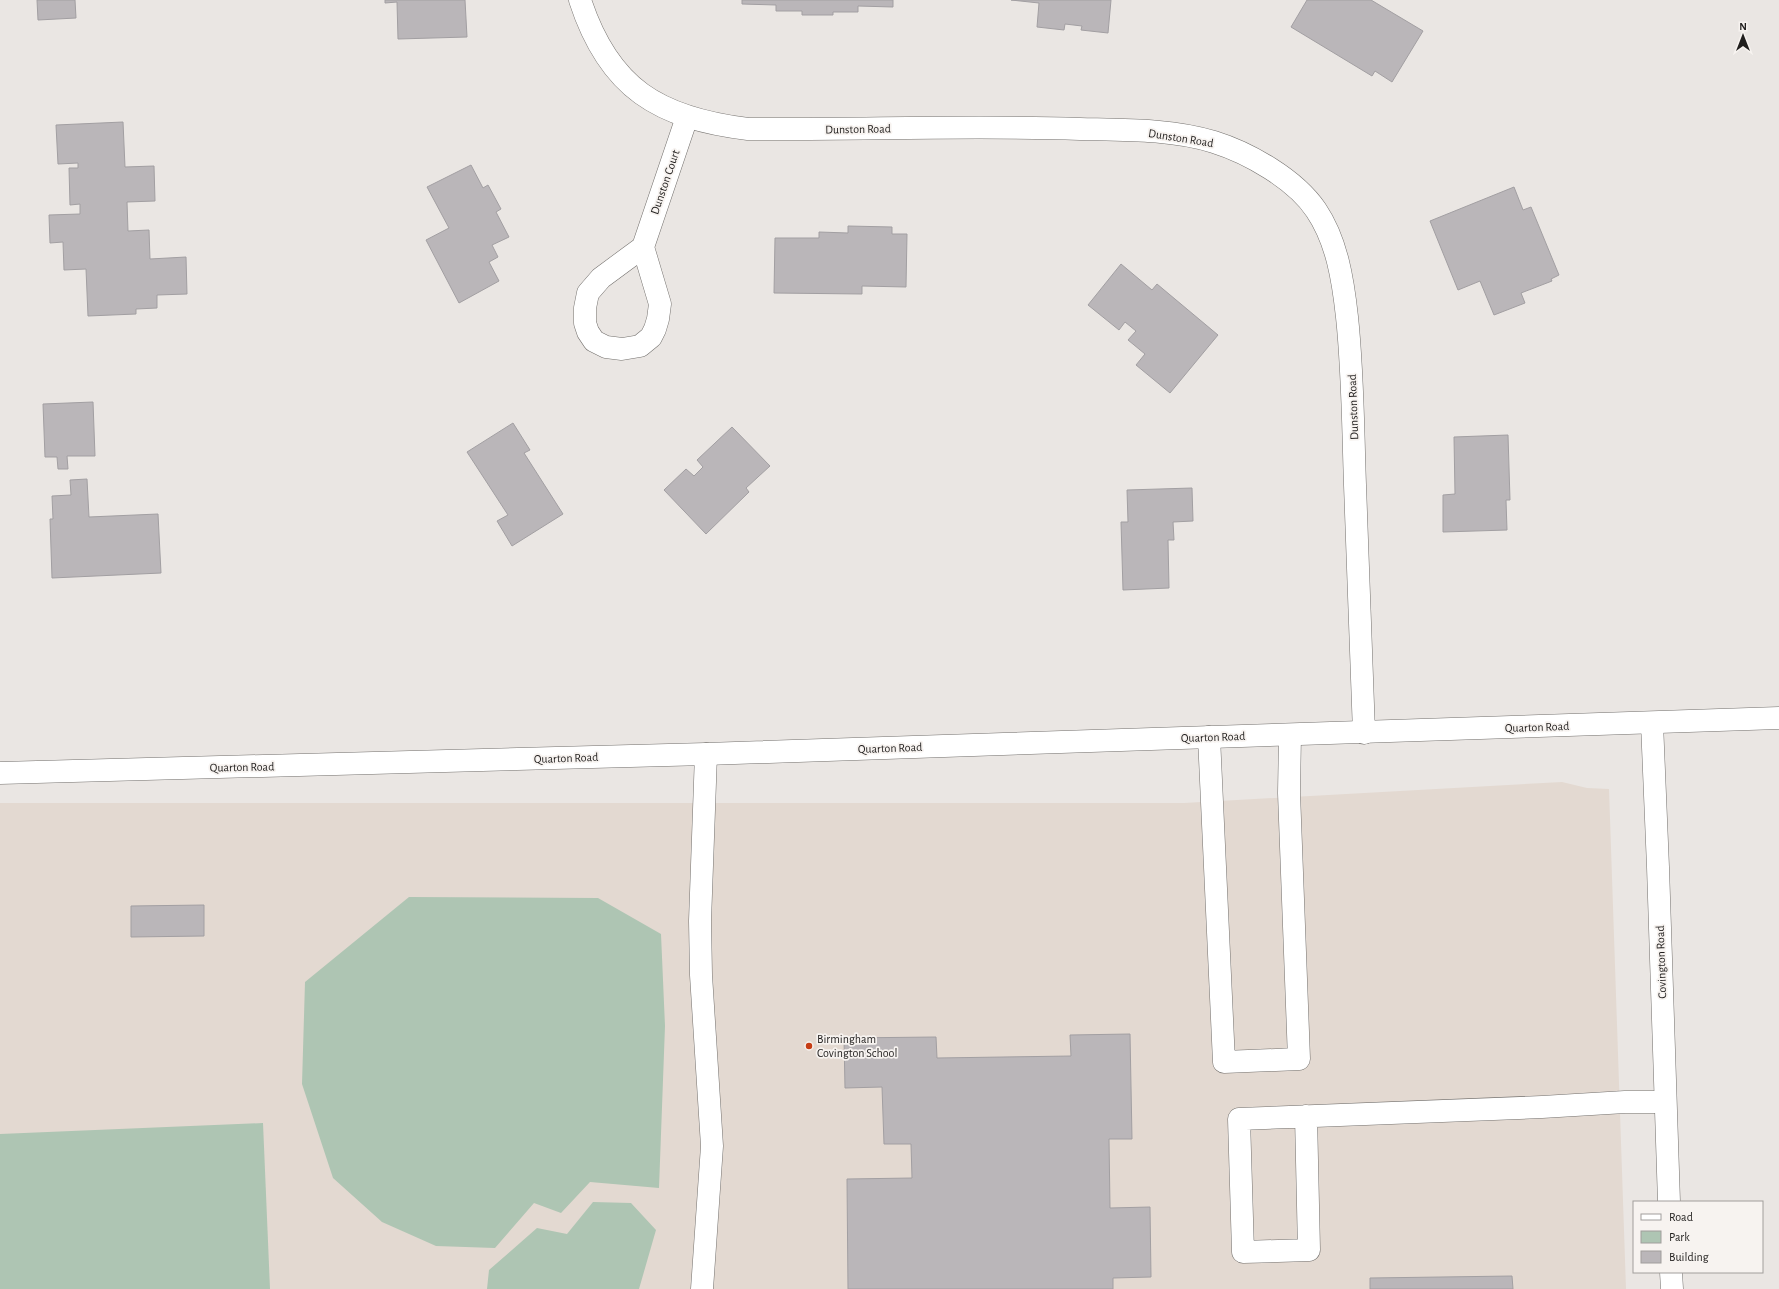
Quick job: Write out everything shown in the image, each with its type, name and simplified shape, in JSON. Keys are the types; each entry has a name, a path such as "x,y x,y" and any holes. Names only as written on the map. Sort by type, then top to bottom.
{"street":[{"name":"Dunston Road","path":"580,0 595,40 611,64 645,96 663,107 687,117 716,125 748,129 1042,127 1138,131 1181,135 1215,142 1245,155 1274,171 1302,192 1328,232 1338,259 1349,337 1352,379 1364,733"},
{"name":"Dunston Court","path":"644,246 687,117"},
{"path":"644,246 660,304 655,329 650,337 640,346 622,349 606,347 594,341 588,332 585,323 585,308 588,293 601,278 644,246"},
{"name":"Quarton Road","path":"0,773 706,754 1779,718"},
{"name":"Covington Road","path":"1652,723 1669,1201"},
{"path":"1210,737 1224,1062 1299,1059 1289,793 1290,735"},
{"path":"702,1289 712,1146 701,975 700,921 706,754"},
{"path":"1306,1116 1309,1250 1243,1252 1240,1119 1306,1116 1542,1107 1625,1102 1665,1102"},
{"path":"1671,1273 1672,1289"}],"shaded area":[{"name":"Birmingham Covington School","path":"1562,782 1587,788 1609,789 1626,1289 0,1289 0,803 1184,803"}],"green space":[{"path":"409,897 598,898 661,934 665,1026 659,1188 590,1182 561,1213 534,1203 495,1248 436,1246 382,1222 333,1178 302,1084 305,982"},
{"path":"263,1123 270,1289 0,1289 0,1134"},
{"path":"593,1202 631,1203 656,1230 639,1289 487,1289 489,1270 537,1228 567,1234"}],"building":[{"path":"37,0 75,0 76,18 38,20"},
{"path":"385,0 465,0 467,37 398,39 397,2 385,3"},
{"path":"742,0 893,0 893,7 858,6 858,12 833,12 833,15 802,15 802,11 776,11 776,5 742,4"},
{"path":"1011,0 1111,0 1108,33 1081,30 1082,26 1065,24 1064,30 1037,27 1039,3"},
{"path":"1307,0 1371,0 1423,31 1392,82 1375,71 1372,76 1291,27"},
{"path":"123,122 125,167 154,166 155,201 127,202 128,231 149,230 150,259 186,257 187,294 157,295 157,308 136,309 136,314 88,316 86,269 64,270 63,242 50,243 49,215 80,214 80,204 70,205 69,168 78,168 78,163 58,164 56,125"},
{"path":"471,165 483,188 488,185 501,209 496,212 509,237 492,245 498,257 489,262 499,281 459,303 426,240 449,228 427,187"},
{"path":"1514,187 1523,210 1531,207 1559,275 1551,279 1552,281 1521,293 1525,303 1494,315 1480,281 1458,290 1430,221"},
{"path":"848,226 892,227 892,234 907,234 906,287 862,286 862,294 774,293 775,238 819,238 819,232 848,233"},
{"path":"1121,264 1152,290 1157,284 1218,335 1170,393 1136,365 1145,354 1128,340 1136,331 1125,322 1119,330 1088,305"},
{"path":"93,402 95,456 67,456 68,469 58,469 57,457 45,457 43,404"},
{"path":"513,423 530,450 524,453 563,514 512,546 497,521 508,515 467,452"},
{"path":"732,427 770,466 746,488 749,492 706,534 664,490 686,469 694,476 703,467 697,460"},
{"path":"1508,435 1510,500 1506,500 1507,530 1443,532 1443,495 1455,494 1454,437"},
{"path":"87,479 89,517 158,514 161,573 52,578 50,519 53,519 52,496 71,495 70,480"},
{"path":"1192,488 1193,521 1173,522 1174,540 1168,540 1169,588 1123,590 1121,522 1128,522 1127,490"},
{"path":"204,905 204,936 131,937 131,906"},
{"path":"1130,1034 1132,1139 1109,1139 1110,1208 1150,1207 1151,1277 1113,1278 1113,1289 848,1289 847,1179 912,1178 911,1144 884,1144 882,1087 845,1088 844,1038 936,1037 937,1058 1071,1056 1070,1035"},
{"path":"1512,1276 1513,1289 1370,1289 1370,1278"}],"place":[{"name":"Birmingham Covington School","path":"809,1046"}]}
